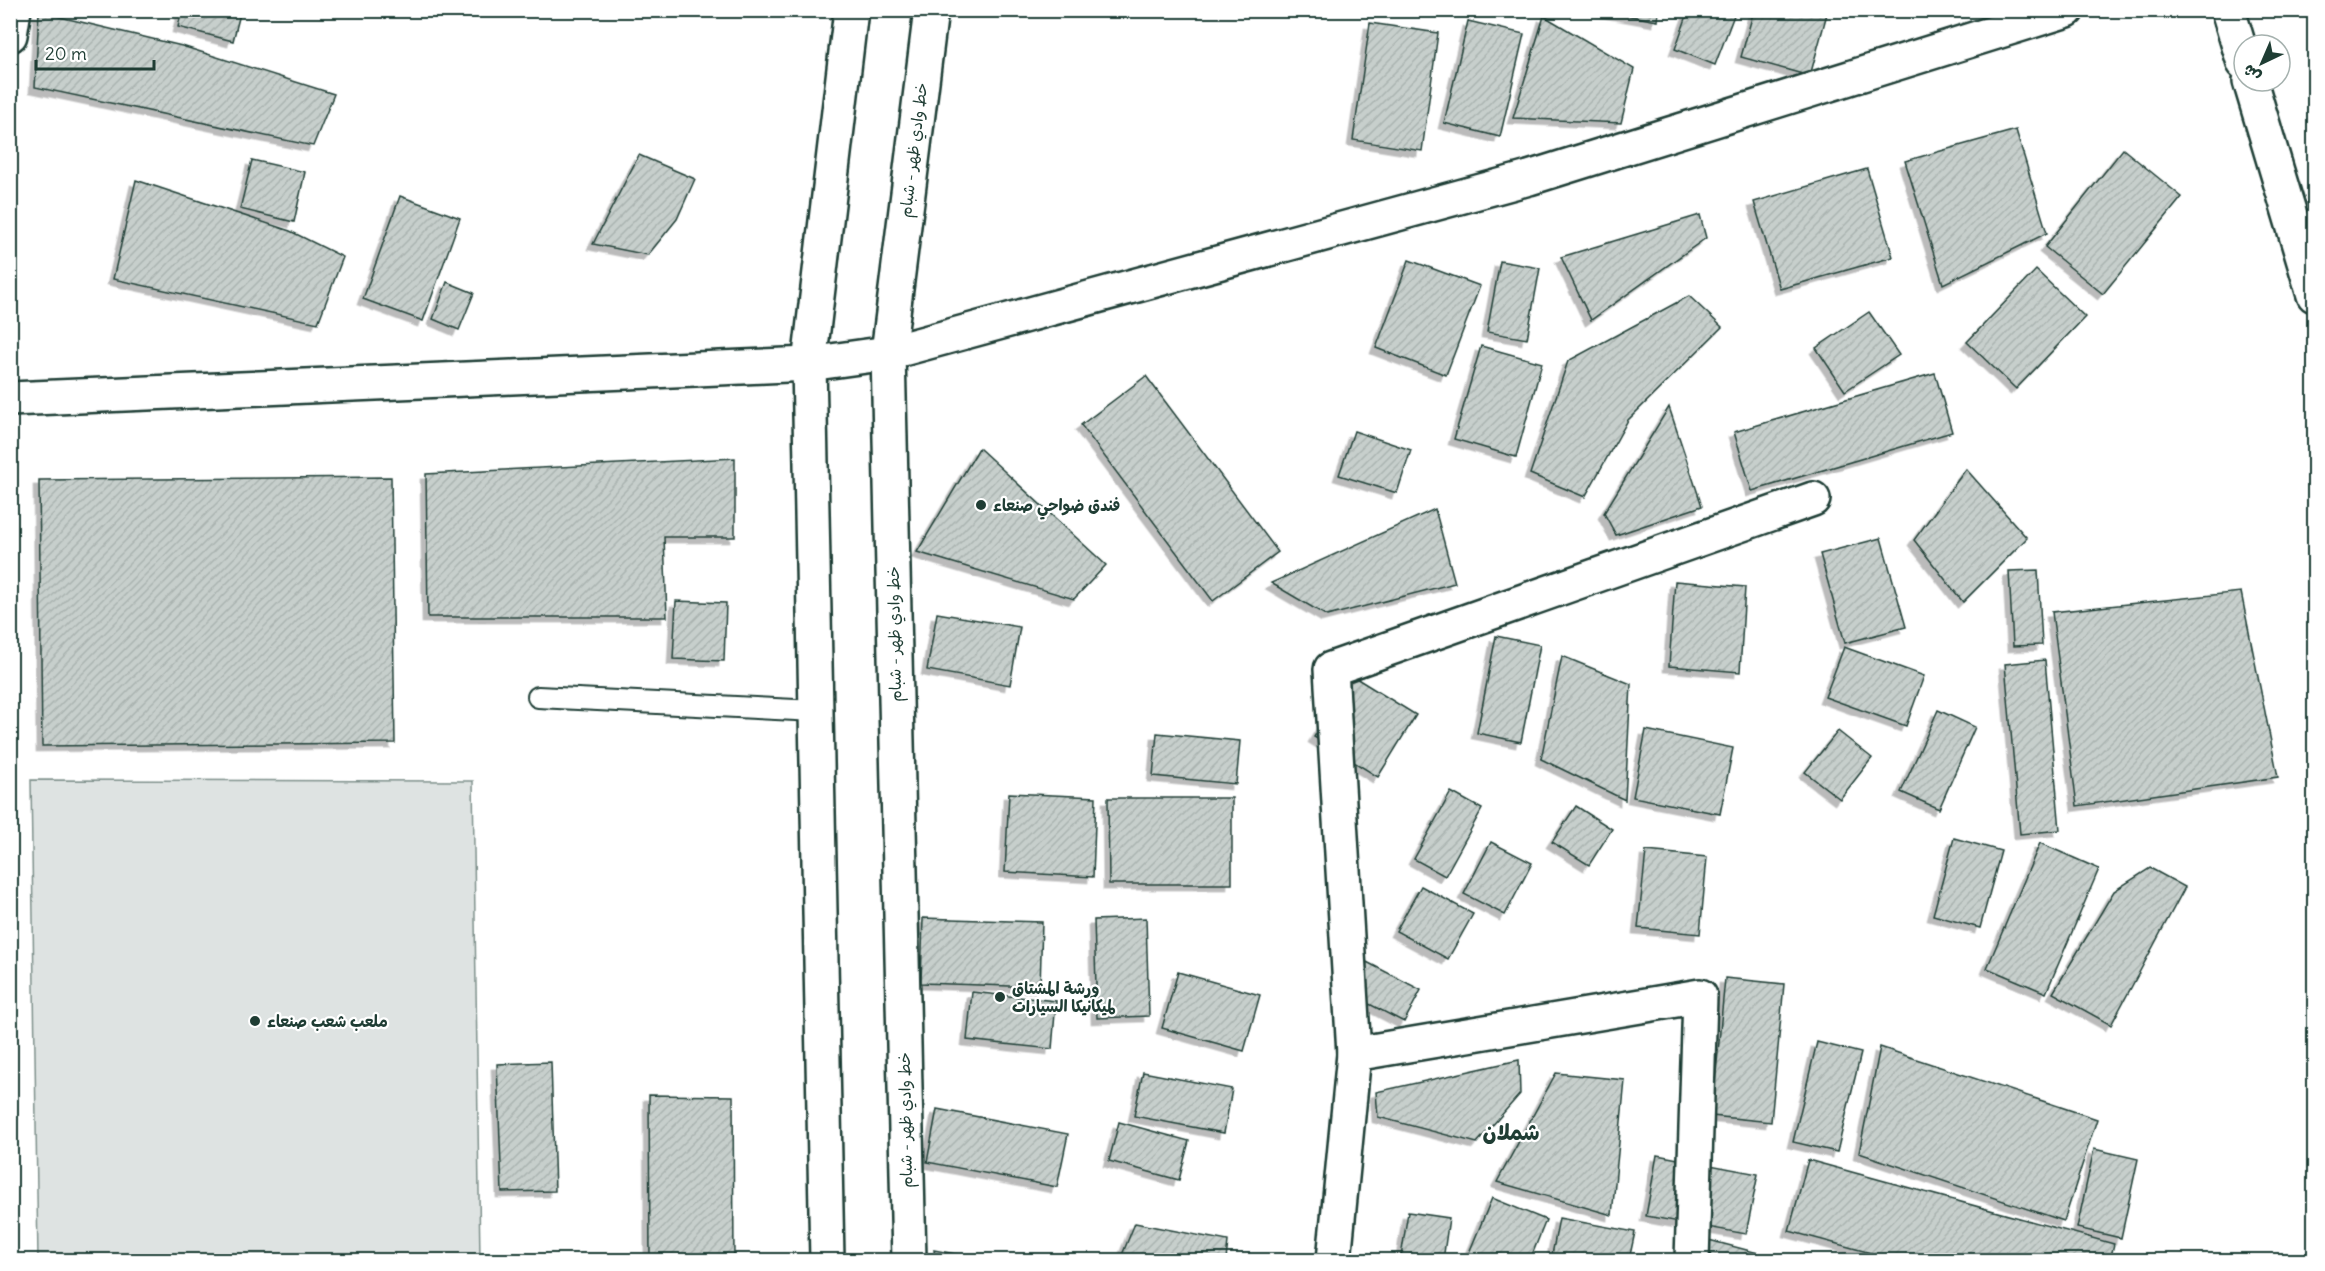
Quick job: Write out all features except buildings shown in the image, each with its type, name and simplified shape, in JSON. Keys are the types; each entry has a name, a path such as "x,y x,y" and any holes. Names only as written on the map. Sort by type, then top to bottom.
{"street":[{"path":"10,35 14,10"},
{"path":"826,1260 809,364 851,10"},
{"name":"خط وادي ظهر - شبام","path":"909,1260 888,353 931,10"},
{"path":"10,399 809,364 888,353 1529,178 2067,10"},
{"path":"2228,10 2235,33"},
{"path":"2254,93 2314,295"},
{"path":"1334,1260 1354,1054 1331,669 1813,500"},
{"path":"1354,1054 1700,996 1692,1260"}],"lane":[{"path":"538,697 816,711"}],"shaded area":[{"name":"ملعب شعب صنعاء","path":"31,780 473,781 480,1260 38,1260"}],"place":[{"name":"فندق ضواحي صنعاء","path":"981,505"},
{"name":"ورشة المشتاق لميكانيكا السيارات","path":"1000,997"},
{"name":"ملعب شعب صنعاء","path":"255,1021"}],"district":[{"name":"شملان","path":"1511,1132"}]}
